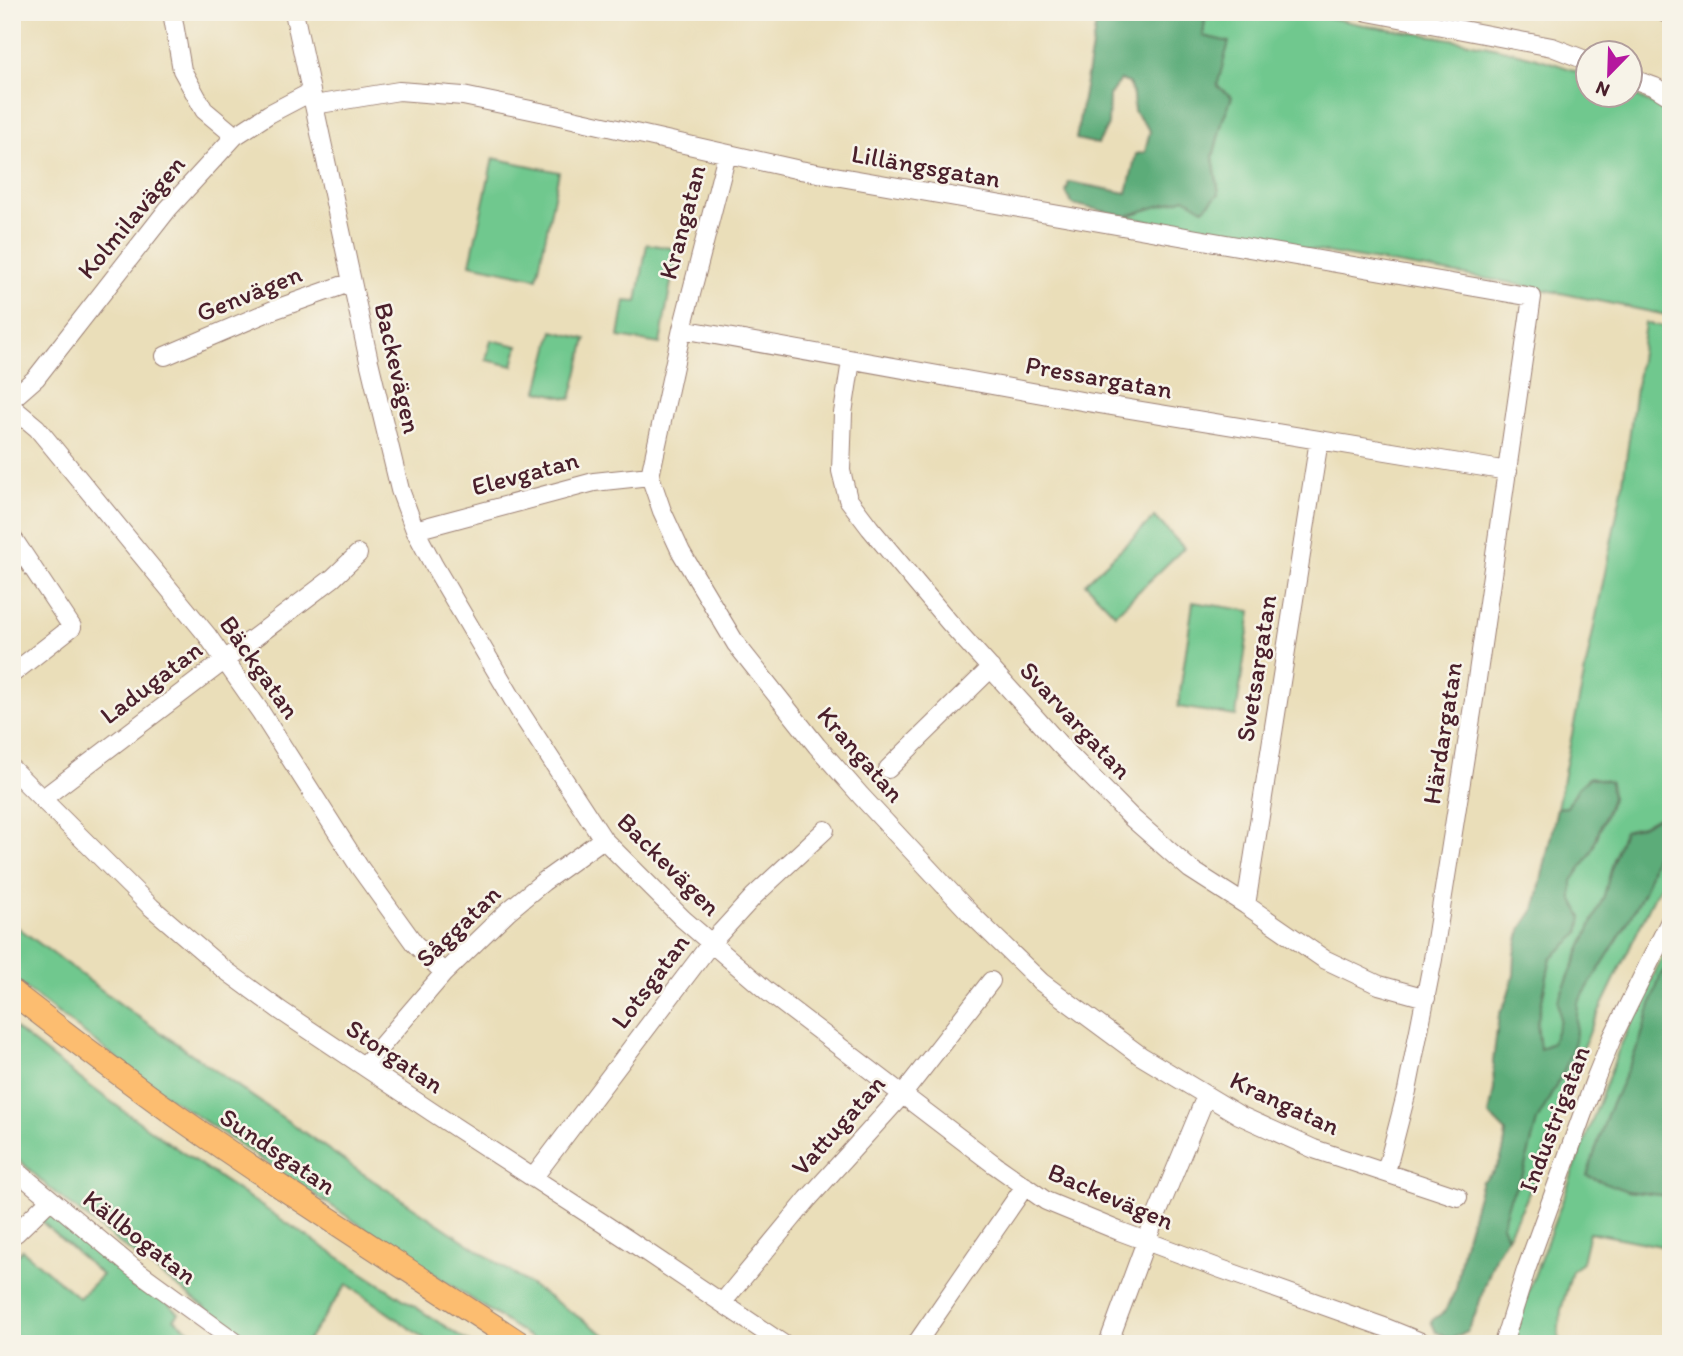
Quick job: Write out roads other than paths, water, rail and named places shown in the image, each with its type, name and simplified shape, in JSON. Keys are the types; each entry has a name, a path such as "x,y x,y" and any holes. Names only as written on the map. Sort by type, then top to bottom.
{"main road":[{"name":"Sundsgatan","path":"12,992 173,1114 521,1344"}],"street":[{"path":"172,12 182,70 204,110 235,136"},
{"name":"Backevägen","path":"294,12 400,490 415,530 522,715 603,839 683,919 768,992 1046,1201 1146,1241 1426,1344"},
{"path":"1368,12 1552,47 1574,56"},
{"path":"1644,84 1671,97"},
{"name":"Lillängsgatan","path":"313,99 399,91 463,96 800,170 1532,298"},
{"name":"Kolmilavägen","path":"12,398 36,378 168,209 235,136 268,114 313,99"},
{"name":"Krangatan","path":"727,154 682,329 650,475 662,511 681,552 736,644 817,747 970,913 1041,982 1141,1056 1239,1115 1314,1149 1458,1197"},
{"name":"Genvägen","path":"164,356 273,310 352,282"},
{"name":"Härdargatan","path":"1384,1171 1386,1172 1407,1091 1433,959 1475,693 1532,298"},
{"name":"Pressargatan","path":"682,329 851,361 1508,471"},
{"name":"Svarvargatan","path":"851,361 843,413 841,471 848,499 949,622 1060,745 1132,818 1190,869 1324,959 1379,985 1426,998"},
{"name":"Bäckgatan","path":"12,408 37,428 207,635 260,711 360,868 414,943 444,973"},
{"name":"Svetsargatan","path":"1246,905 1319,440"},
{"name":"Elevgatan","path":"415,530 594,482 650,475"},
{"path":"12,537 72,627 12,674"},
{"name":"Ladugatan","path":"42,799 333,578 358,554"},
{"path":"888,769 991,668"},
{"name":"Storgatan","path":"12,769 151,907 221,967 281,1011 783,1344"},
{"name":"Lotsgatan","path":"533,1178 711,943 754,896 825,830"},
{"name":"Såggatan","path":"364,1066 444,973 543,882 603,839"},
{"name":"Industrigatan","path":"1503,1344 1526,1270 1596,1077 1612,1038 1671,919"},
{"name":"Vattugatan","path":"722,1303 807,1199 902,1095 992,981"},
{"path":"1108,1344 1146,1241 1206,1096"},
{"name":"Källbogatan","path":"12,1167 132,1267 238,1344"},
{"path":"916,1344 1025,1186"},
{"path":"12,1230 16,1233 50,1200"}],"railway":[{"path":"1640,12 1671,23"}]}
